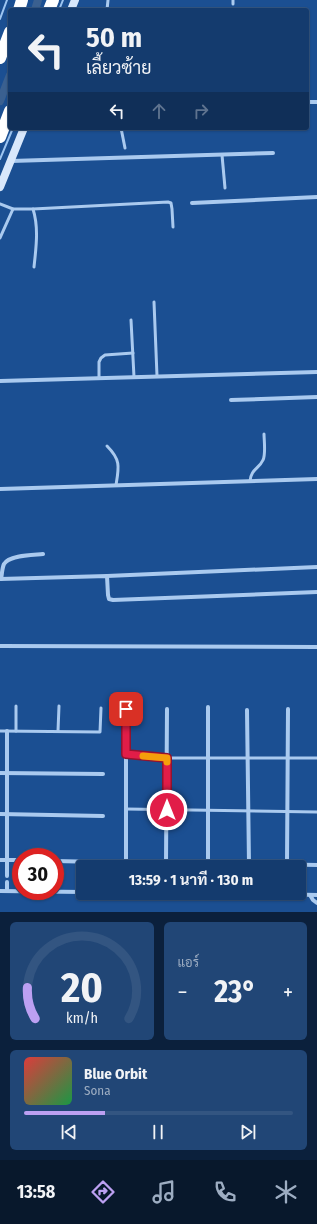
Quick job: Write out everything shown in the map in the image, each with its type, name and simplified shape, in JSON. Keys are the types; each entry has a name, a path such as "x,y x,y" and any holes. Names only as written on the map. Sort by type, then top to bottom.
{"highway":[{"path":"0,58 8,37"},
{"path":"0,137 8,116"}],"main road":[{"path":"0,187 23,130"}],"street":[{"path":"10,161 272,153"},
{"path":"192,203 317,198"},
{"path":"0,381 317,372"},
{"path":"231,400 317,397"},
{"path":"0,489 317,479"},
{"path":"43,554 16,557 4,562 0,579 317,567"},
{"path":"107,576 108,595 109,599 113,600 317,592"},
{"path":"0,646 317,647"},
{"path":"208,707 208,860"},
{"path":"126,709 126,860"},
{"path":"166,860 167,709"},
{"path":"286,860 288,709"},
{"path":"247,710 249,860"},
{"path":"7,731 7,876"},
{"path":"0,773 103,774"},
{"path":"0,814 103,816"},
{"path":"0,860 12,860"},
{"path":"64,861 76,861"},
{"path":"306,865 317,865"},
{"path":"7,882 7,891"},
{"path":"0,891 76,892"},
{"path":"306,895 317,895"},
{"path":"310,895 317,903"}],"lane":[{"path":"121,130 125,148"},
{"path":"222,155 225,188"},
{"path":"0,204 13,208 33,209 168,202 171,203 173,227"},
{"path":"0,238 13,208"},
{"path":"33,209 37,229 34,267"},
{"path":"154,302 157,376"},
{"path":"131,320 134,377"},
{"path":"99,378 100,358 105,355 133,353"},
{"path":"250,481 251,475 264,458 264,434"},
{"path":"108,446 118,460 119,469 116,485"},
{"path":"16,706 16,731"},
{"path":"58,731 59,706"},
{"path":"0,731 100,732 101,708"},
{"path":"126,754 167,758 317,758"},
{"path":"126,809 248,811 287,810 317,812"}],"waterway":[{"path":"0,19 7,0"},
{"path":"36,8 38,0"},
{"path":"60,8 63,0"},
{"path":"0,101 8,80"},
{"path":"0,159 12,130"}],"slow traffic":[{"path":"143,756 167,758 167,762"}],"route":[{"path":"126,709 126,754 167,758 167,810"}]}
